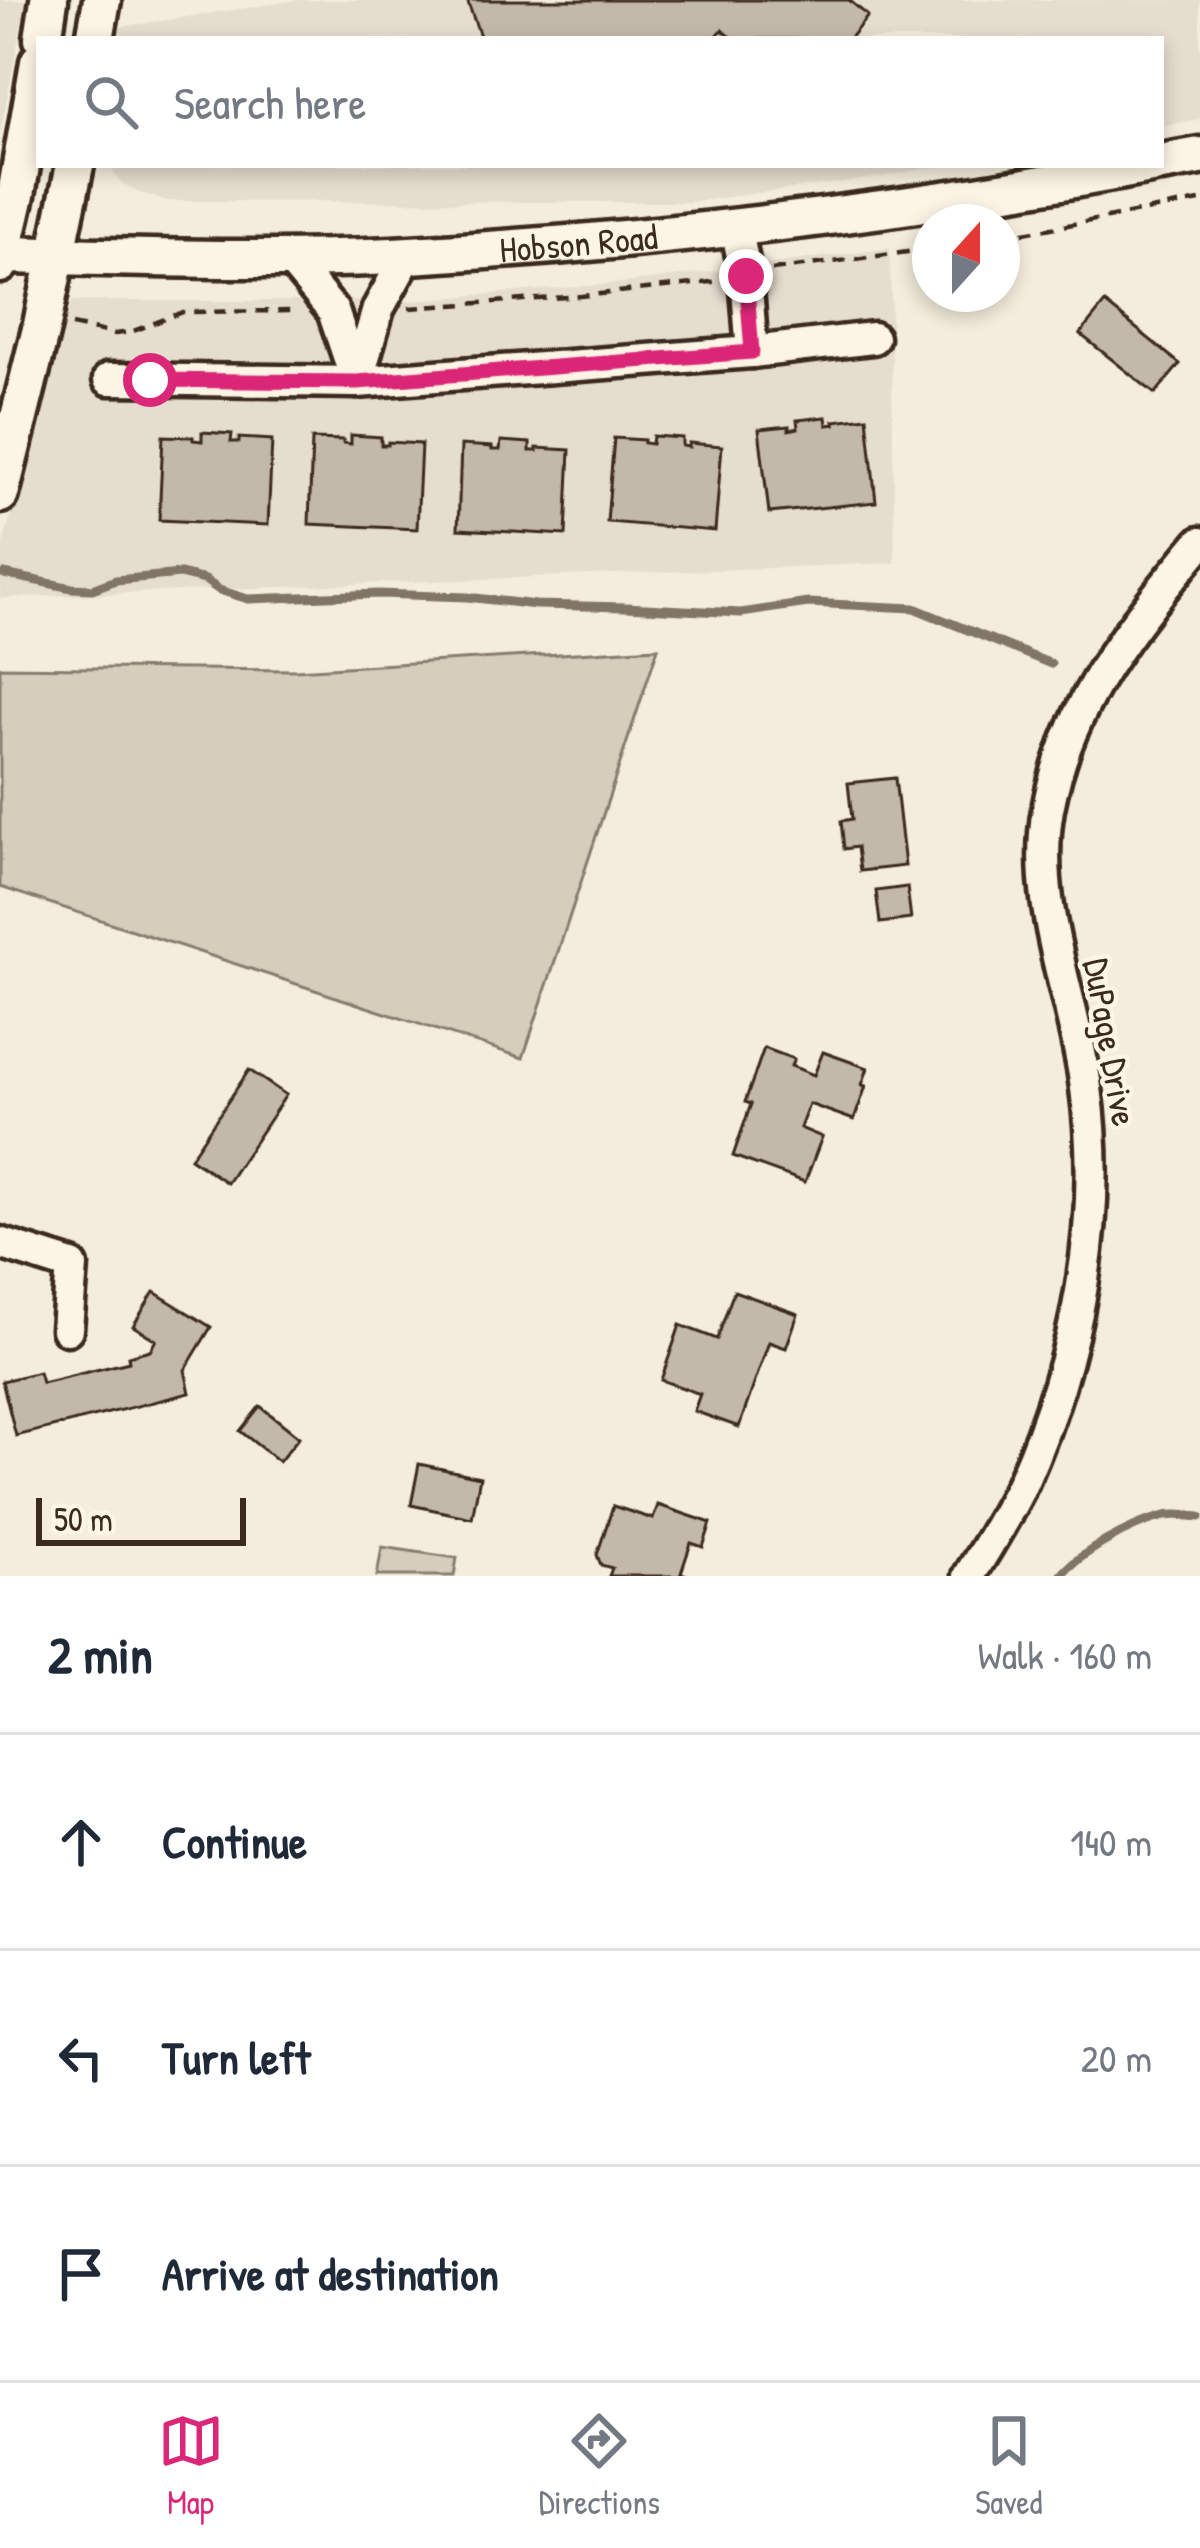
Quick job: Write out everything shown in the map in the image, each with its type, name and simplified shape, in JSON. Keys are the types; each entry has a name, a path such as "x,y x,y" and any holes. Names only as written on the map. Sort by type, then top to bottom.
{"main road":[{"path":"43,36 49,0"},
{"path":"96,36 102,0"},
{"path":"1,258 15,119 36,69"},
{"path":"1164,162 1200,155"},
{"path":"0,494 74,168"},
{"name":"Hobson Road","path":"1,258 406,256 590,242 820,218 1133,168"}],"street":[{"path":"736,226 746,276 752,352"},
{"path":"357,382 378,309 406,256"},
{"path":"289,259 333,310 357,382"},
{"path":"109,379 357,382 752,352 873,338"},
{"name":"DuPage Drive","path":"969,1576 1013,1501 1046,1426 1068,1352 1086,1258 1091,1160 1086,1087 1048,915 1048,811 1065,748 1092,688 1131,626 1200,543"},
{"path":"0,1244 72,1266 67,1329"}],"path":[{"path":"1020,234 1200,201"},
{"path":"775,269 912,252"},
{"path":"394,310 718,281"},
{"path":"72,325 115,334 183,312 295,311"}],"shaded area":[{"path":"0,0 26,0 0,134"},
{"path":"299,0 1200,0 1200,119 1164,125 1164,36 118,36 120,27"},
{"path":"111,168 929,168 690,202 168,201 137,192 118,180"},
{"path":"890,248 895,563 0,598 0,554 72,301 405,301 633,282"},
{"path":"658,648 523,1058 0,887 0,667 295,670"},
{"path":"382,1547 457,1558 454,1576 377,1576"}],"building":[{"path":"467,0 849,0 868,16 851,36 730,36 722,30 717,36 480,36"},
{"path":"1105,303 1180,364 1155,394 1080,334"},
{"path":"826,417 827,425 867,417 876,502 769,513 759,429 789,426 789,430 798,428 797,420"},
{"path":"202,432 232,434 231,442 239,438 272,440 268,525 159,520 163,436 202,441"},
{"path":"351,435 381,437 381,445 421,444 417,529 309,524 312,439 351,444"},
{"path":"653,436 682,438 682,446 722,446 715,531 607,522 614,438 652,444"},
{"path":"501,441 530,443 530,451 570,450 566,535 458,529 461,445 500,450"},
{"path":"895,778 905,866 860,871 857,847 844,849 841,821 852,819 848,783"},
{"path":"907,887 911,919 880,923 876,891"},
{"path":"764,1048 794,1059 791,1066 814,1075 823,1052 868,1068 854,1120 809,1104 800,1128 822,1137 805,1182 733,1156"},
{"path":"249,1070 286,1095 227,1183 190,1158"},
{"path":"734,1291 798,1314 786,1348 769,1342 739,1427 694,1411 700,1394 661,1380 680,1325 717,1339"},
{"path":"154,1292 211,1327 185,1370 190,1393 16,1436 2,1381 39,1372 42,1383 129,1362 128,1356 150,1350 156,1340 133,1326"},
{"path":"260,1406 299,1437 279,1462 240,1431"},
{"path":"419,1464 480,1477 472,1518 411,1505"},
{"path":"658,1505 711,1523 703,1547 691,1543 681,1573 689,1576 609,1576 612,1568 601,1565 597,1555 613,1506 653,1519"}],"waterway":[{"path":"4,574 92,589 116,580 180,574 248,599 379,594 741,613 808,603 914,608 1051,664"},
{"path":"1061,1576 1093,1549 1135,1526 1166,1516 1200,1517"}],"route":[{"path":"150,380 357,382 752,352 746,276"}]}
